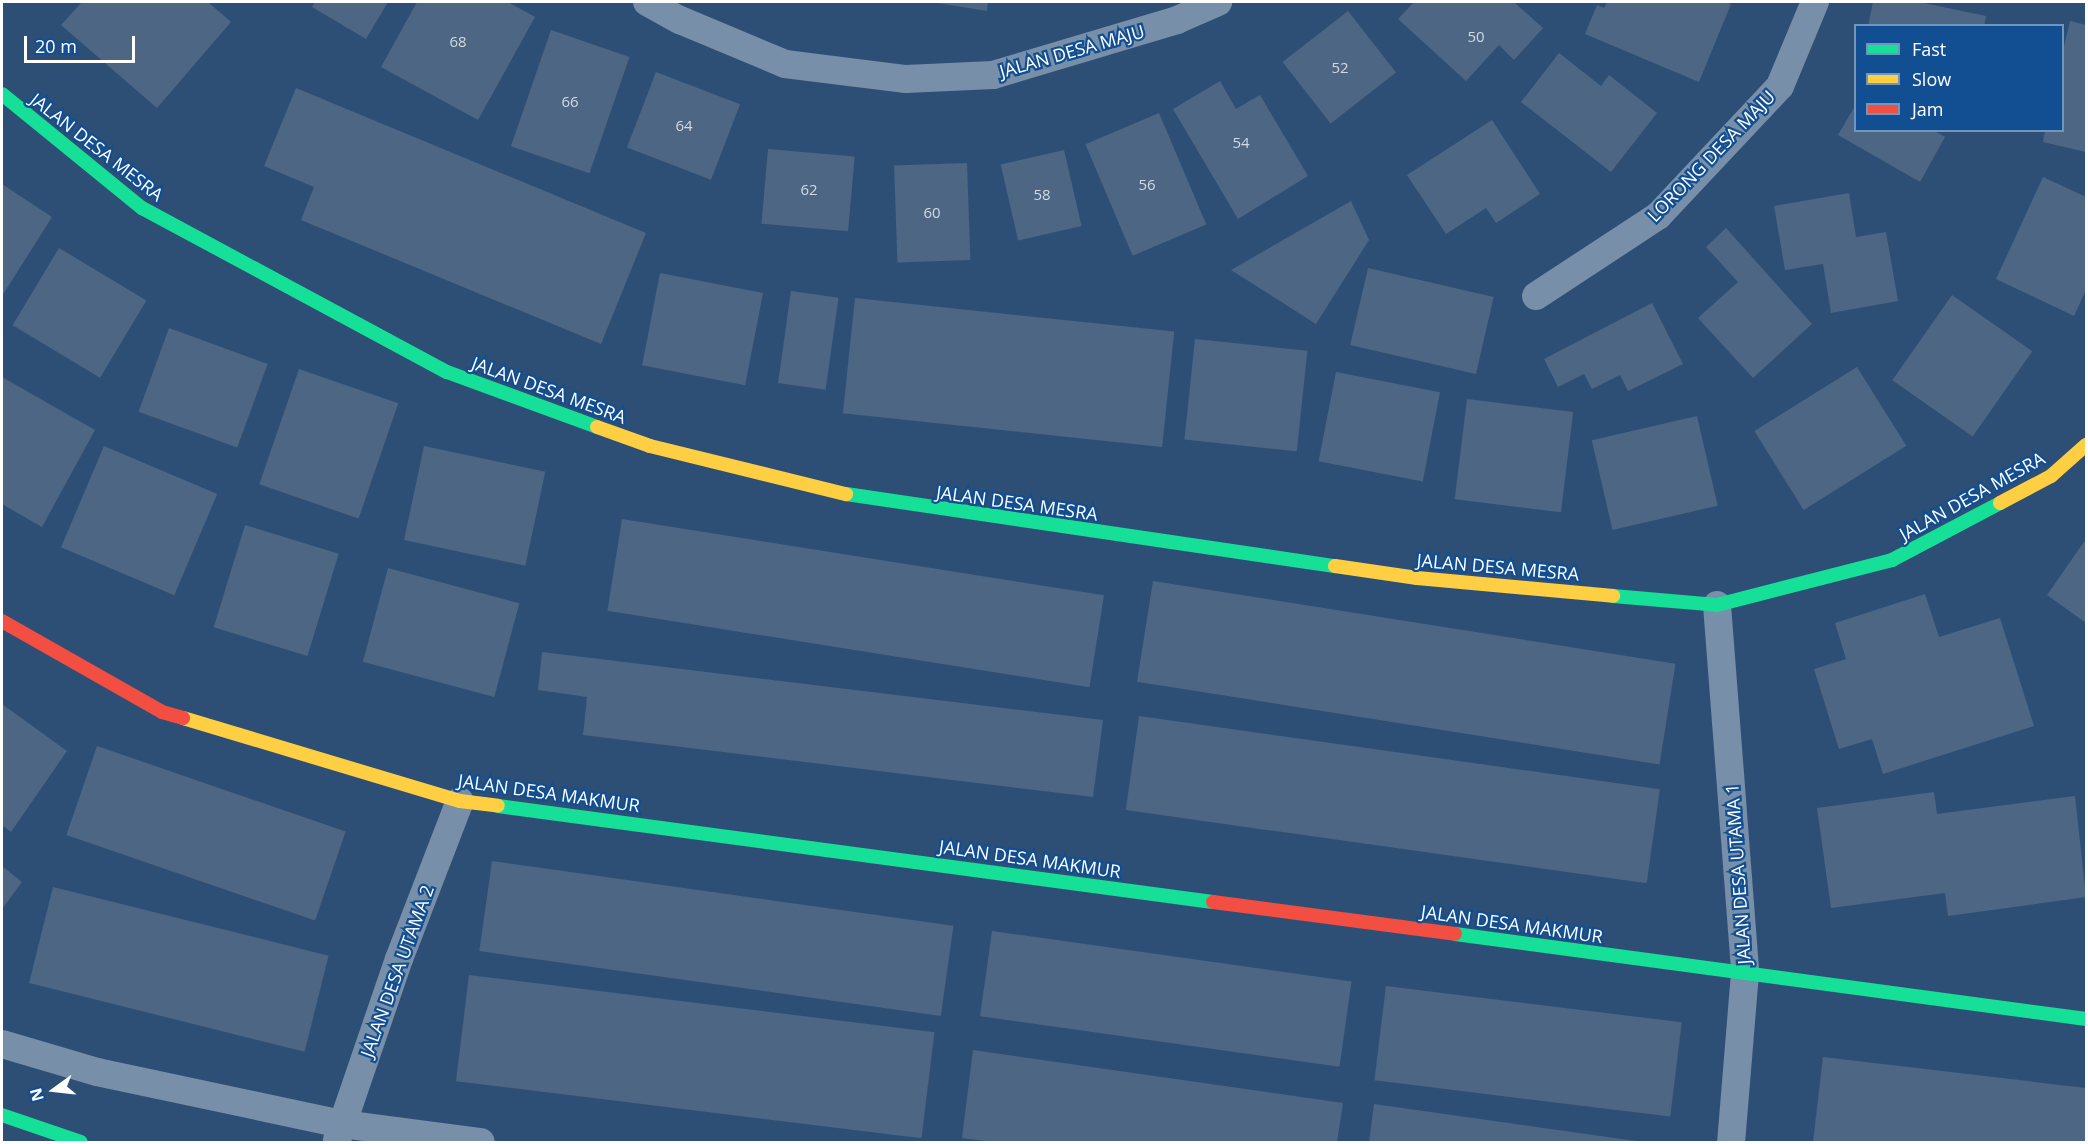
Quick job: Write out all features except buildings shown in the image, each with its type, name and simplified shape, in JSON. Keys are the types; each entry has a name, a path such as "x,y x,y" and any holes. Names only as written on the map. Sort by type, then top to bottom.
{"street":[{"name":"JALAN DESA MAJU","path":"647,2 680,20 785,64 906,79 993,75 1177,21 1218,2"},
{"name":"LORONG DESA MAJU","path":"1536,296 1658,216 1780,86 1815,2"},
{"name":"JALAN DESA MESRA","path":"2,94 142,208 309,300 447,372 650,446 864,499 1417,578 1717,605 1892,560 2051,476 2086,445"},
{"name":"JALAN DESA UTAMA 1","path":"1717,605 1746,973 1731,1143"},
{"name":"JALAN DESA MAKMUR","path":"2,621 162,712 460,801 2086,1019"},
{"name":"JALAN DESA UTAMA 2","path":"339,1133 399,958 460,801"},
{"path":"2,1044 97,1072 339,1133 481,1143"},
{"path":"2,1115 81,1143"}],"traffic: fast":[{"path":"2,94 142,208 447,372 597,427"},
{"path":"846,494 1335,566"},
{"path":"1613,596 1717,605 1892,560 2000,503"},
{"path":"498,806 1213,902"},
{"path":"1455,934 2086,1019"},
{"path":"2,1115 81,1142"}],"traffic: slow":[{"path":"597,427 650,446 846,494"},
{"path":"2000,503 2051,476 2086,445"},
{"path":"1335,566 1417,578 1613,596"},
{"path":"183,718 460,801 498,806"}],"traffic: jam":[{"path":"2,621 162,712 183,718"},
{"path":"1213,902 1455,934"}]}
